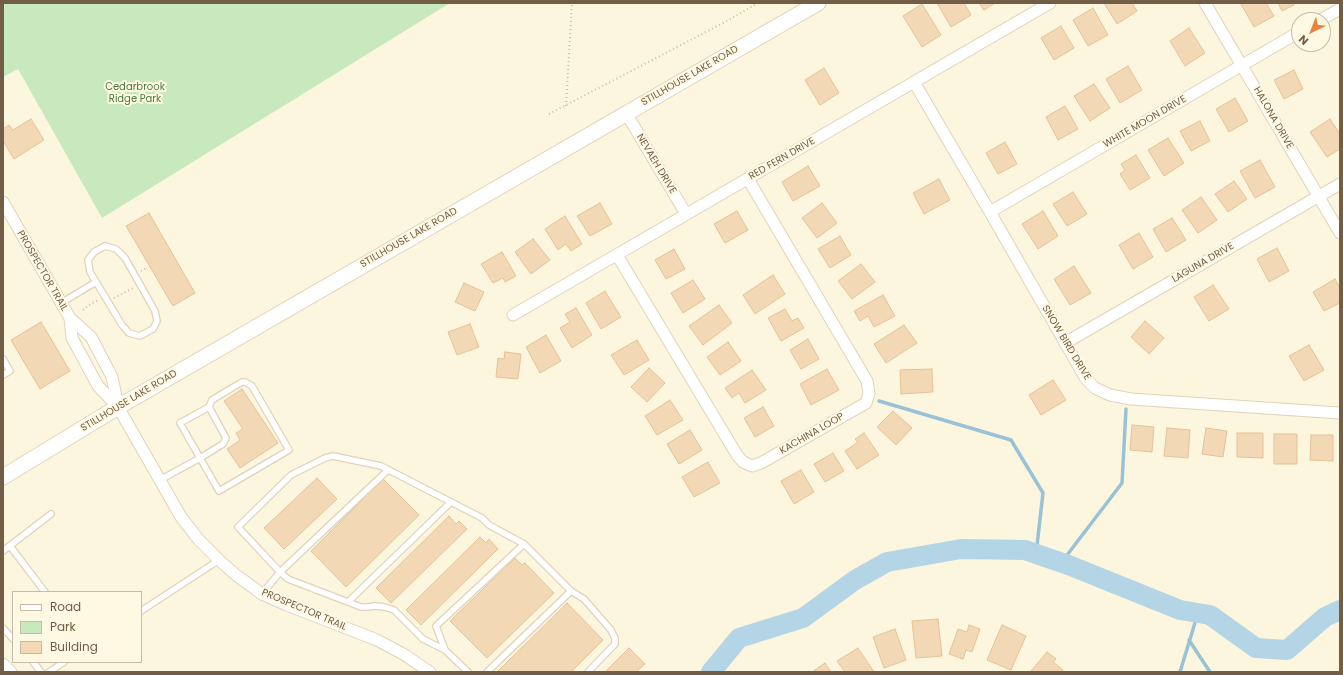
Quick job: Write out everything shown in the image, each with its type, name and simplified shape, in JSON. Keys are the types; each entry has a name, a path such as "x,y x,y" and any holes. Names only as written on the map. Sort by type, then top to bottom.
{"main road":[{"name":"STILLHOUSE LAKE ROAD","path":"3,477 118,407 818,3"}],"street":[{"name":"RED FERN DRIVE","path":"513,315 1050,3"},
{"name":"HALONA DRIVE","path":"1205,3 1340,233"},
{"path":"1331,13 1340,8"},
{"name":"WHITE MOON DRIVE","path":"990,212 1291,37"},
{"name":"SNOW BIRD DRIVE","path":"914,82 1086,379 1095,388 1110,396 1131,399 1340,413"},
{"name":"NEVAEH DRIVE","path":"626,113 686,214"},
{"name":"KACHINA LOOP","path":"617,255 737,455 743,462 752,466 761,463 866,403 870,393 866,381 748,179"},
{"name":"LAGUNA DRIVE","path":"1065,343 1340,184"},
{"name":"PROSPECTOR TRAIL","path":"3,202 70,318 91,337 112,376 118,407"},
{"name":"PROSPECTOR TRAIL","path":"70,318 72,338 98,386 118,407 181,516 200,540 219,560 236,575 262,594 377,640 405,655 426,671"},
{"path":"3,664 11,672"}],"lane":[{"path":"105,246 116,249 125,258 136,278 155,311 157,321 153,329 140,336 129,333 122,325 90,272 88,260 94,252 105,246"},
{"path":"61,303 96,282"},
{"path":"3,359 10,371 3,376"},
{"path":"242,382 249,383 289,450 219,491 200,458 180,423 209,407 212,400 242,382"},
{"path":"160,480 200,458 226,441 226,438 209,407"},
{"path":"468,672 445,650 423,639 394,610 375,606 361,607 288,579 238,527 291,475 324,458 333,456 381,466 482,518 489,525 524,544 571,591 584,599 611,630 615,638 615,644 588,672"},
{"path":"262,594 280,572 388,470"},
{"path":"348,602 451,502"},
{"path":"3,551 51,514"},
{"path":"445,650 436,626 524,544"},
{"path":"10,546 43,591"},
{"path":"142,610 219,560"},
{"path":"487,672 571,591"},
{"path":"3,628 12,638"},
{"path":"34,663 41,672"},
{"path":"49,672 62,663"}],"path":[{"path":"566,106 572,3"},
{"path":"550,114 725,22 758,3"},
{"path":"83,310 102,298 115,298 121,295 133,287 139,272 148,267"}],"green space":[{"name":"Cedarbrook Ridge Park","path":"3,3 450,3 102,218 18,69 3,77"}],"building":[{"path":"937,3 964,3 971,15 951,27"},
{"path":"979,3 995,3 984,10"},
{"path":"1104,3 1132,3 1137,11 1117,24"},
{"path":"1266,3 1274,16 1254,27 1241,4"},
{"path":"1278,3 1292,3 1294,5 1282,11"},
{"path":"922,4 941,35 922,47 903,16"},
{"path":"1093,8 1108,35 1088,46 1073,20"},
{"path":"1061,26 1074,48 1054,60 1041,38"},
{"path":"1189,28 1205,53 1185,66 1170,41"},
{"path":"1128,66 1142,90 1120,103 1106,79"},
{"path":"824,68 839,93 820,105 805,80"},
{"path":"1294,70 1303,89 1284,99 1274,80"},
{"path":"1094,84 1110,108 1090,121 1074,96"},
{"path":"1235,98 1248,121 1229,132 1216,109"},
{"path":"1065,106 1078,129 1058,140 1046,117"},
{"path":"31,119 44,140 14,159 3,141 3,129 9,125 13,130"},
{"path":"1330,119 1340,134 1340,149 1327,157 1310,132"},
{"path":"1200,121 1210,141 1191,151 1180,131"},
{"path":"1168,138 1184,163 1164,176 1148,150"},
{"path":"1005,142 1017,164 998,174 986,153"},
{"path":"1136,155 1150,178 1130,190 1120,174 1125,170 1121,164"},
{"path":"1260,160 1275,187 1255,198 1240,171"},
{"path":"808,166 820,186 793,201 782,182"},
{"path":"939,179 950,200 924,214 913,193"},
{"path":"1234,181 1247,199 1228,212 1215,194"},
{"path":"1073,192 1087,214 1067,226 1053,204"},
{"path":"1201,197 1217,220 1198,233 1182,210"},
{"path":"600,203 612,224 590,236 577,216"},
{"path":"822,203 837,223 817,238 802,218"},
{"path":"737,211 748,230 725,243 714,224"},
{"path":"1043,211 1058,236 1038,249 1022,224"},
{"path":"149,213 195,293 173,306 126,226"},
{"path":"565,216 582,244 571,251 566,244 558,250 545,229"},
{"path":"1172,218 1186,240 1166,252 1153,229"},
{"path":"1139,233 1153,257 1133,269 1119,245"},
{"path":"840,236 851,255 830,268 818,249"},
{"path":"533,239 550,260 531,274 515,252"},
{"path":"1277,248 1289,271 1269,282 1257,259"},
{"path":"674,249 685,269 666,279 655,260"},
{"path":"502,252 516,276 505,282 503,278 493,283 481,264"},
{"path":"861,264 875,282 852,299 838,281"},
{"path":"1074,266 1091,293 1070,305 1054,279"},
{"path":"773,275 785,294 755,314 743,295"},
{"path":"1335,279 1340,288 1340,303 1324,311 1313,292"},
{"path":"693,280 705,299 683,313 671,293"},
{"path":"464,283 484,292 475,311 455,302"},
{"path":"1213,285 1229,309 1209,321 1194,297"},
{"path":"605,291 621,317 601,329 586,303"},
{"path":"883,295 895,316 874,327 868,316 860,321 854,311"},
{"path":"719,305 732,323 703,345 689,326"},
{"path":"576,308 592,335 572,348 560,328 570,322 565,314"},
{"path":"785,309 792,321 798,318 804,328 781,341 768,318"},
{"path":"1145,321 1164,338 1149,354 1131,337"},
{"path":"41,322 70,371 40,389 11,340"},
{"path":"470,324 479,347 457,355 448,332"},
{"path":"904,325 917,343 886,363 874,344"},
{"path":"546,335 561,361 540,373 526,347"},
{"path":"808,339 819,359 801,369 790,350"},
{"path":"637,340 649,360 624,375 611,355"},
{"path":"728,342 741,361 720,375 707,357"},
{"path":"1309,345 1324,370 1304,381 1289,356"},
{"path":"505,352 521,354 518,379 496,377 498,358 504,359"},
{"path":"649,368 665,383 647,402 631,387"},
{"path":"827,369 839,390 811,405 800,384"},
{"path":"932,369 933,392 901,394 900,370"},
{"path":"752,370 766,390 745,403 739,393 732,398 725,388"},
{"path":"1053,380 1066,400 1041,415 1029,395"},
{"path":"242,389 278,443 240,468 227,449 240,440 236,433 243,429 224,401"},
{"path":"670,400 683,420 657,435 645,416"},
{"path":"763,407 774,426 755,437 744,418"},
{"path":"893,411 912,428 896,445 877,427"},
{"path":"1132,425 1154,427 1152,452 1130,450"},
{"path":"1167,428 1190,430 1188,458 1164,456"},
{"path":"1206,428 1227,431 1223,457 1202,454"},
{"path":"690,430 702,450 679,464 667,444"},
{"path":"864,433 879,455 857,469 845,451 858,442 855,439"},
{"path":"1237,433 1263,433 1263,458 1237,457"},
{"path":"1274,434 1297,434 1297,464 1274,464"},
{"path":"1311,435 1333,435 1333,461 1310,460"},
{"path":"833,453 844,471 825,482 814,464"},
{"path":"708,462 720,483 694,497 682,477"},
{"path":"801,470 814,492 794,504 781,481"},
{"path":"317,478 337,499 284,549 264,528"},
{"path":"383,479 419,515 346,587 311,551"},
{"path":"449,516 456,524 459,521 467,529 391,603 376,588"},
{"path":"480,537 486,543 489,539 498,549 421,625 406,610"},
{"path":"515,558 522,565 525,563 554,593 487,658 450,621"},
{"path":"567,603 603,640 571,672 497,672"},
{"path":"938,619 942,656 916,658 912,621"},
{"path":"969,625 980,629 972,652 966,650 963,659 949,654 958,629 967,632"},
{"path":"1002,625 1026,636 1011,670 987,660"},
{"path":"895,629 906,660 884,668 873,637"},
{"path":"629,648 645,664 636,672 605,672"},
{"path":"858,648 874,672 845,672 837,661"},
{"path":"1047,652 1056,659 1053,662 1063,670 1062,672 1031,671"},
{"path":"825,663 831,672 812,672"}],"waterway":[{"path":"879,401 1011,440 1043,493 1036,554"},
{"path":"1061,563 1122,483 1126,409"},
{"path":"711,672 739,638 803,618 855,580 887,562 961,549 1025,550 1071,566 1180,610 1210,615 1256,648 1287,650 1325,617 1340,610"},
{"path":"1180,672 1198,613"},
{"path":"1189,640 1210,672"}]}
